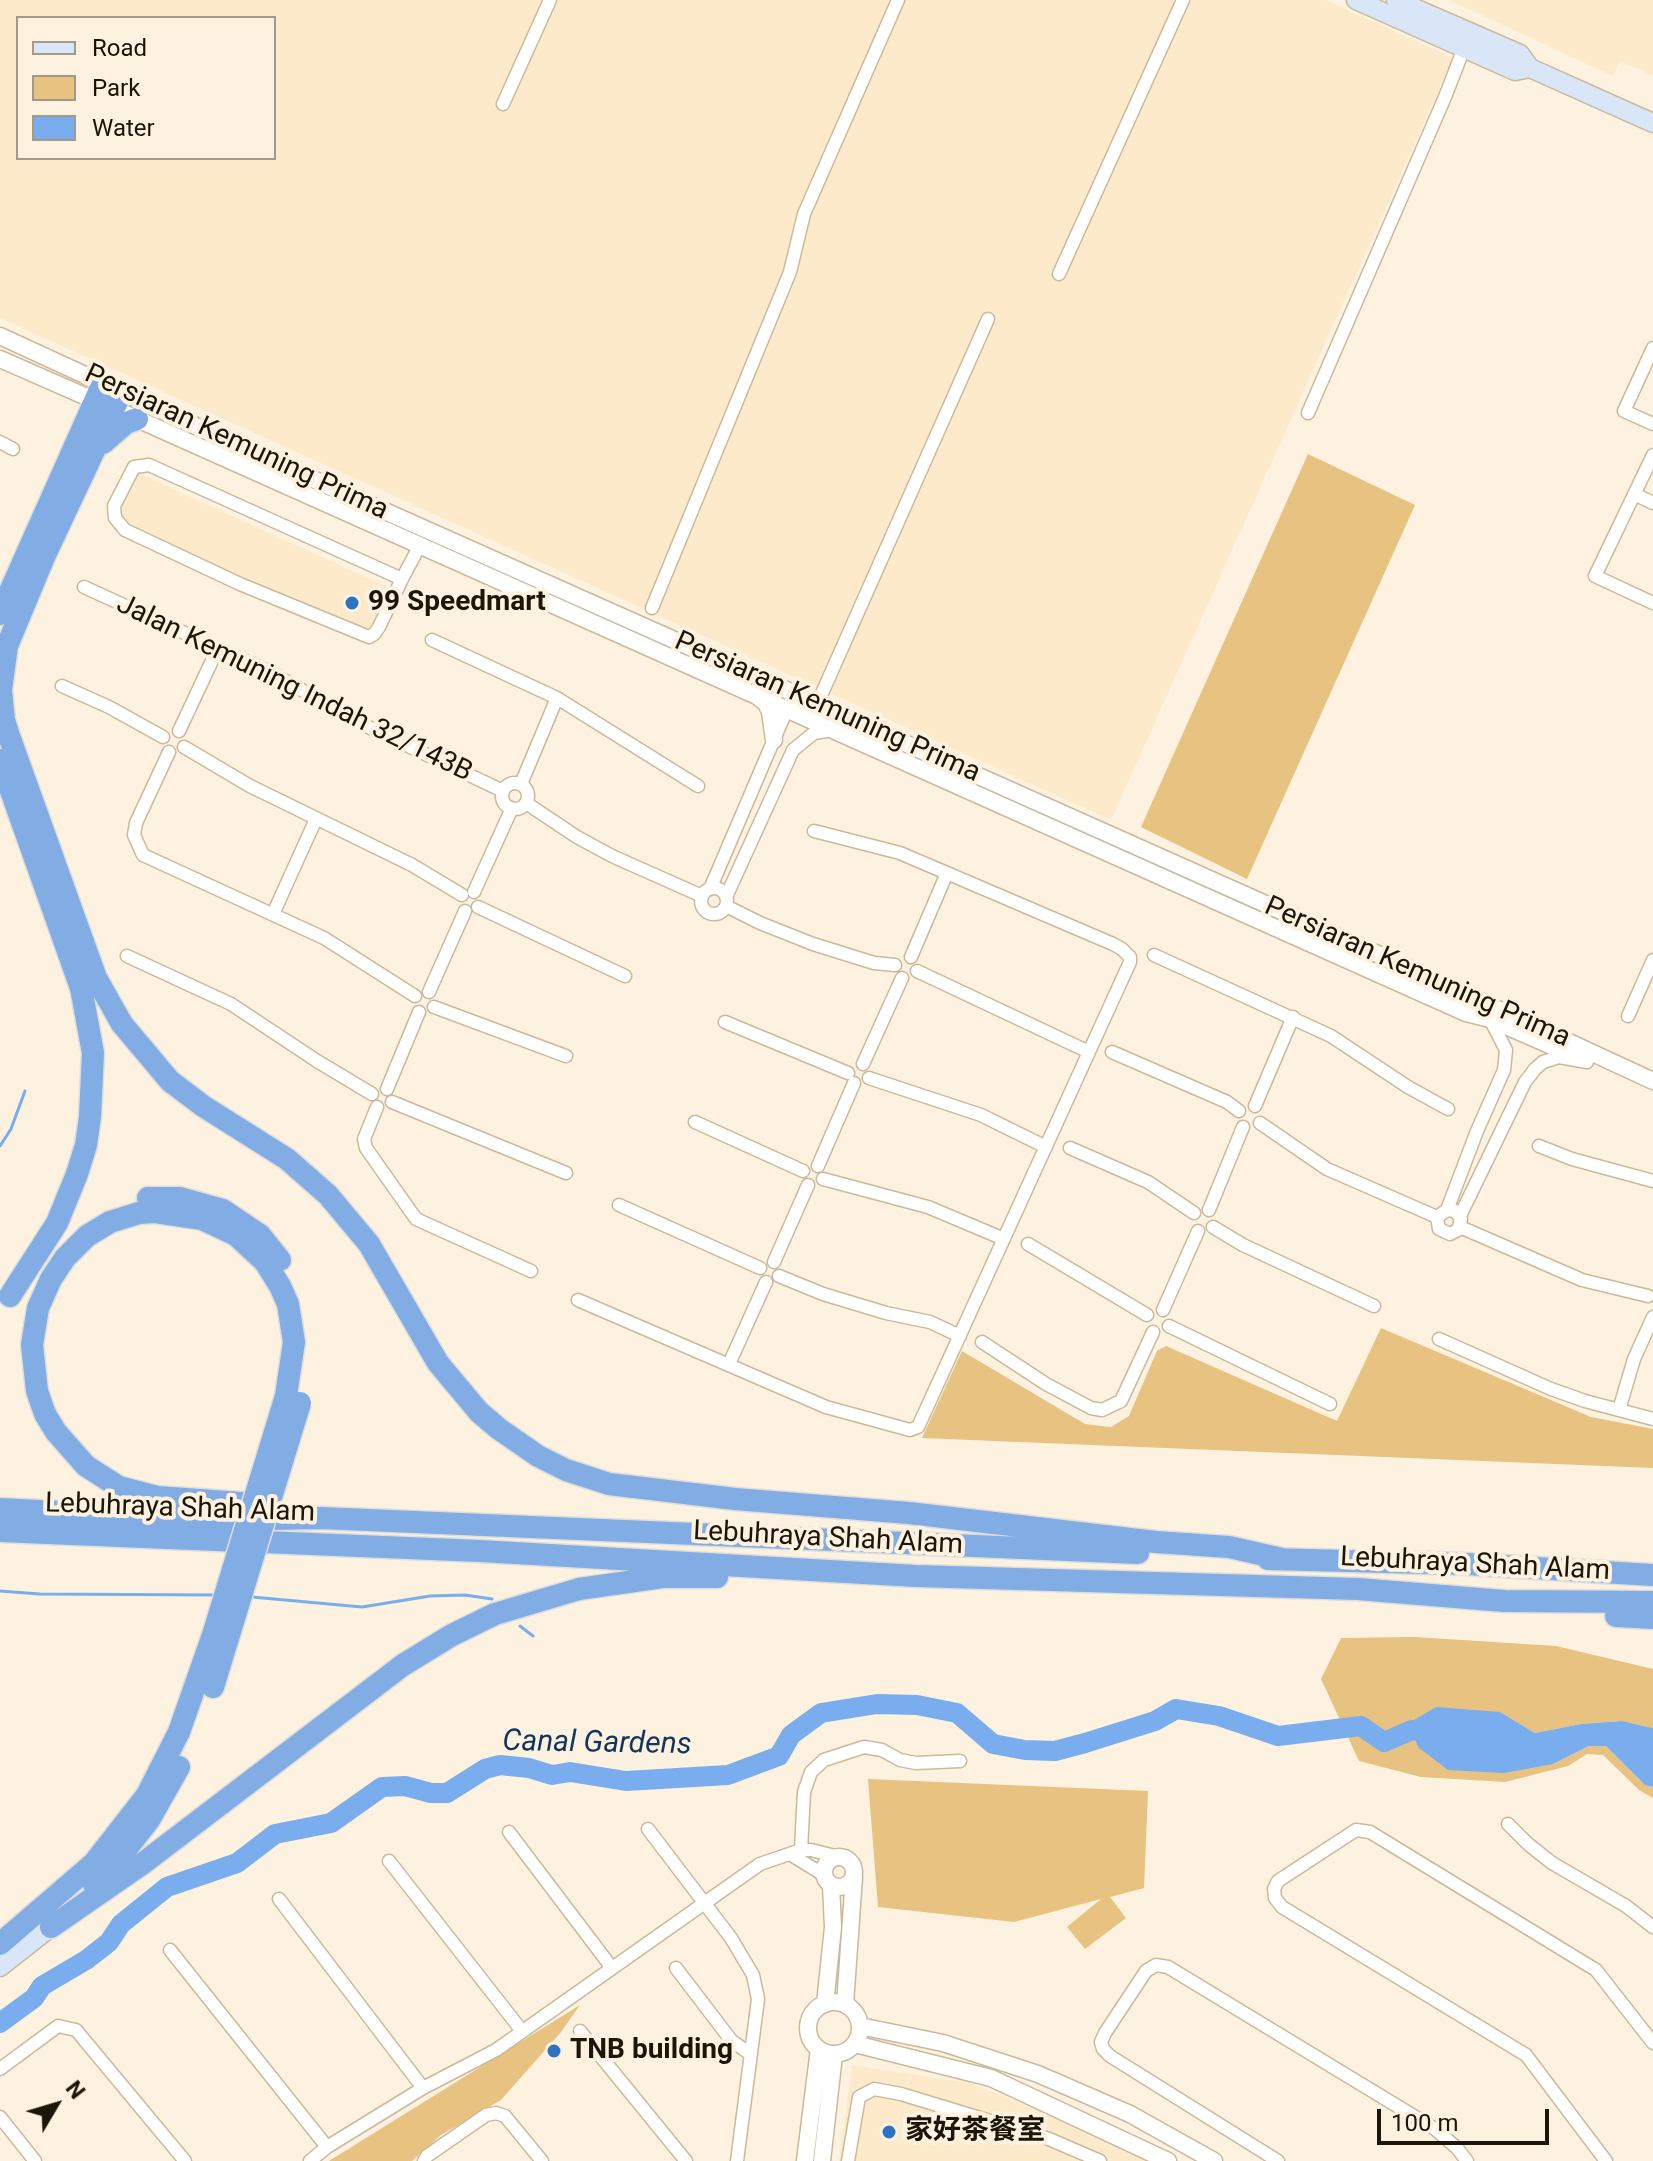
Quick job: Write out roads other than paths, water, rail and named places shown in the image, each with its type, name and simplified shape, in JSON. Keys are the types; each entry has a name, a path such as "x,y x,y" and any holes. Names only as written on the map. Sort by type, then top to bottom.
{"highway":[{"path":"109,396 93,454 44,557 7,646 1,690 9,736 96,978 132,1039 170,1081 307,1174 343,1211 369,1244 438,1363 479,1412 538,1456 566,1470 609,1484 735,1499 909,1513 1156,1542 1229,1547 1282,1559"},
{"path":"0,614 109,396"},
{"path":"93,454 126,423 137,419"},
{"path":"0,760 81,988 93,1053 90,1117 77,1174 57,1223 5,1302"},
{"path":"5,1302 71,1230 107,1207 136,1199 180,1198 212,1206 244,1222 260,1235 296,1285 305,1310 308,1341 191,1742 149,1820 117,1861 51,1927"},
{"path":"293,1399 291,1314 280,1286 265,1262 248,1245 236,1235 202,1219 155,1212 139,1213 110,1222 87,1236 65,1258 38,1308 33,1336 33,1371 45,1414 72,1453 103,1479 127,1490 157,1497 280,1506 321,1518"},
{"name":"Lebuhraya Shah Alam","path":"0,1509 219,1520 321,1518 1282,1559 1468,1564 1653,1575"},
{"name":"Lebuhraya Shah Alam","path":"0,1531 511,1552 916,1576 1358,1589 1504,1601 1653,1602"},
{"path":"51,1927 142,1864 403,1665 452,1635 495,1614 579,1589 663,1577 711,1576 785,1582 916,1576"},
{"path":"1504,1601 1574,1613 1653,1618"},
{"path":"0,1944 94,1863 134,1813 162,1768 221,1636"}],"main road":[{"path":"1356,0 1415,11 1520,54 1530,68 1653,123"},
{"path":"1396,0 1464,48 1515,71 1530,68"},
{"path":"0,1967 51,1927"}],"street":[{"path":"503,104 550,0"},
{"path":"652,608 790,272 804,214 898,0"},
{"path":"1059,274 1183,0"},
{"path":"1308,413 1464,48"},
{"path":"850,737 831,729 822,730 793,750 726,902 717,914 709,913 703,908 706,893 787,709 822,704 988,319"},
{"name":"Persiaran Kemuning Prima","path":"0,336 109,396 137,419 1466,1013 1490,1019 1653,1091"},
{"path":"1653,348 1624,411 1653,424"},
{"name":"Persiaran Kemuning Prima","path":"0,359 109,396 261,456 822,704 1653,1081"},
{"path":"0,442 13,449"},
{"path":"1653,455 1595,576 1653,603"},
{"path":"402,579 149,465 134,467 114,506 115,518 125,530 240,584 369,637 379,627 420,545"},
{"path":"1634,494 1653,503"},
{"name":"Jalan Kemuning Indah 32/143B","path":"84,587 270,672 360,723 503,791"},
{"path":"432,640 557,698 698,786"},
{"path":"179,731 218,648"},
{"path":"62,686 109,707 163,737"},
{"path":"750,692 766,703 774,740"},
{"path":"521,784 557,698"},
{"path":"172,730 179,731 185,740 184,747 176,753 169,752 164,747 163,737 172,730"},
{"path":"184,747 250,786 480,899 429,992"},
{"path":"169,752 136,823 134,835 143,855 324,938 415,996"},
{"path":"511,783 521,784 528,792 526,803 520,808 512,808 504,802 503,791 511,783"},
{"path":"526,803 612,856 706,893 721,891 726,902 760,923 874,963 895,965"},
{"path":"512,808 460,904 625,976"},
{"path":"273,914 316,819"},
{"path":"578,1300 826,1407 915,1430 1130,962 1128,953 900,853 814,831"},
{"path":"911,957 947,873"},
{"path":"1154,955 1331,1036 1408,1087 1448,1109"},
{"path":"127,956 231,1004 372,1094"},
{"path":"901,957 911,957 917,964 917,971 913,977 902,978 896,973 895,965 901,957"},
{"path":"1628,1016 1653,960"},
{"path":"917,971 1089,1052"},
{"path":"863,1064 902,978"},
{"path":"419,992 429,992 435,1000 434,1007 426,1013 419,1012 413,1003 415,996 419,992"},
{"path":"434,1007 566,1056"},
{"path":"419,1012 389,1095 384,1108 377,1107 372,1100 377,1088 389,1095 566,1173"},
{"path":"1255,1106 1293,1017"},
{"path":"1490,1019 1506,1050 1504,1070 1442,1213 1439,1229 1446,1234 1454,1233 1460,1222 1525,1082 1543,1062 1559,1057 1587,1062"},
{"path":"725,1022 863,1084 869,1078"},
{"path":"1112,1052 1227,1102 1239,1111"},
{"path":"818,1166 854,1065 863,1064 868,1068 869,1078"},
{"path":"869,1078 981,1115 1046,1147"},
{"path":"1491,1104 1510,1113"},
{"path":"1248,1105 1255,1106 1260,1112 1260,1123 1255,1128 1243,1127 1237,1118 1239,1111 1248,1105"},
{"path":"377,1107 364,1139 366,1148 416,1219 531,1271"},
{"path":"695,1122 803,1171"},
{"path":"1260,1123 1327,1169 1442,1213 1455,1211 1460,1222 1582,1280 1651,1293 1648,1304 1653,1310"},
{"path":"1209,1210 1243,1127"},
{"path":"1539,1146 1572,1159 1653,1181"},
{"path":"1070,1148 1148,1182 1194,1213"},
{"path":"803,1171 811,1165 818,1166 823,1173 819,1184 808,1185"},
{"path":"803,1171 808,1185"},
{"path":"823,1179 928,1207 1004,1239"},
{"path":"774,1262 808,1185"},
{"path":"619,1205 760,1268"},
{"path":"1200,1209 1209,1210 1215,1217 1213,1227 1204,1232 1198,1231 1192,1223 1194,1213 1200,1209"},
{"path":"1213,1227 1243,1245 1374,1306"},
{"path":"1163,1310 1198,1231"},
{"path":"1028,1244 1147,1315"},
{"path":"767,1261 774,1262 780,1270 779,1276 772,1282 766,1282 759,1274 760,1268 767,1261"},
{"path":"779,1276 823,1294 930,1322 960,1336"},
{"path":"729,1364 766,1282"},
{"path":"1147,1315 1156,1309 1163,1310 1169,1316 1169,1326"},
{"path":"1147,1315 1147,1327 1153,1332 1160,1333 1169,1326"},
{"path":"1619,1410 1634,1359 1653,1317"},
{"path":"1169,1326 1330,1404"},
{"path":"982,1342 1046,1384 1091,1408 1102,1410 1121,1401 1153,1332"},
{"path":"1439,1339 1551,1389 1653,1419"},
{"path":"795,1852 804,1792 811,1772 824,1760 864,1747 882,1750 908,1762 960,1761"},
{"path":"1508,1824 1552,1863 1626,1906 1653,1927"},
{"path":"648,1829 731,1938 753,1975 758,1999 737,2161"},
{"path":"1606,2161 1526,2055 1282,1907 1275,1898 1274,1889 1278,1881 1356,1830 1363,1829 1596,1970 1653,2043"},
{"path":"509,1832 612,1968"},
{"path":"310,2161 327,2147 423,2088 496,2050 760,1864 795,1852 811,1850 851,1863 854,1877 845,2004"},
{"path":"795,1852 828,1880 844,1886 854,1877"},
{"path":"825,2004 833,1927 826,1865 839,1857"},
{"path":"389,1861 522,2031"},
{"path":"279,1899 423,2088"},
{"path":"170,1950 327,2147"},
{"path":"1278,2161 1103,2049 1101,2042 1105,2033 1138,1981 1156,1965 1168,1967 1435,2129 1467,2161"},
{"path":"676,1968 731,2040 750,2054"},
{"path":"825,2004 845,2004 855,2013 860,2026 850,2050 826,2052 809,2036 809,2021 825,2004"},
{"path":"0,2069 58,2026 76,2030 185,2161"},
{"path":"860,2026 943,2043 1038,2074 1130,2114 1214,2161"},
{"path":"580,2031 686,2161"},
{"path":"855,2044 991,2078 1168,2161"},
{"path":"805,2161 826,2052"},
{"path":"822,2161 826,2052"},
{"path":"848,2161 859,2097 874,2089 901,2094 1049,2139 1100,2161"},
{"path":"424,2161 486,2115 496,2113 505,2116 542,2161"},
{"path":"0,2117 35,2161"}],"water":[{"path":"1436,1707 1500,1712 1535,1733 1581,1724 1622,1721 1653,1728 1653,1787 1645,1785 1606,1746 1589,1746 1553,1764 1504,1773 1448,1770 1418,1747 1409,1723"}],"waterway":[{"path":"0,1146 11,1129 25,1091"},
{"path":"0,1591 216,1595"},
{"path":"252,1597 362,1607 430,1596 465,1595 492,1599"},
{"path":"520,1626 533,1636"},
{"name":"Canal Gardens","path":"0,2023 34,1998 42,1986 86,1960 109,1942 121,1924 167,1887 237,1863 275,1834 331,1823 382,1787 405,1786 431,1793 447,1793 485,1769 500,1765 529,1768 552,1775 570,1772 626,1781 728,1775 779,1756 791,1735 821,1713 877,1704 917,1705 957,1713 993,1744 1025,1750 1055,1751 1085,1743 1155,1721 1176,1709 1219,1716 1278,1736 1361,1726 1384,1742 1412,1730 1438,1734"}],"place":[{"name":"99 Speedmart","path":"352,603"},
{"name":"TNB building","path":"554,2051"},
{"name":"家好茶餐室","path":"889,2132"}]}
